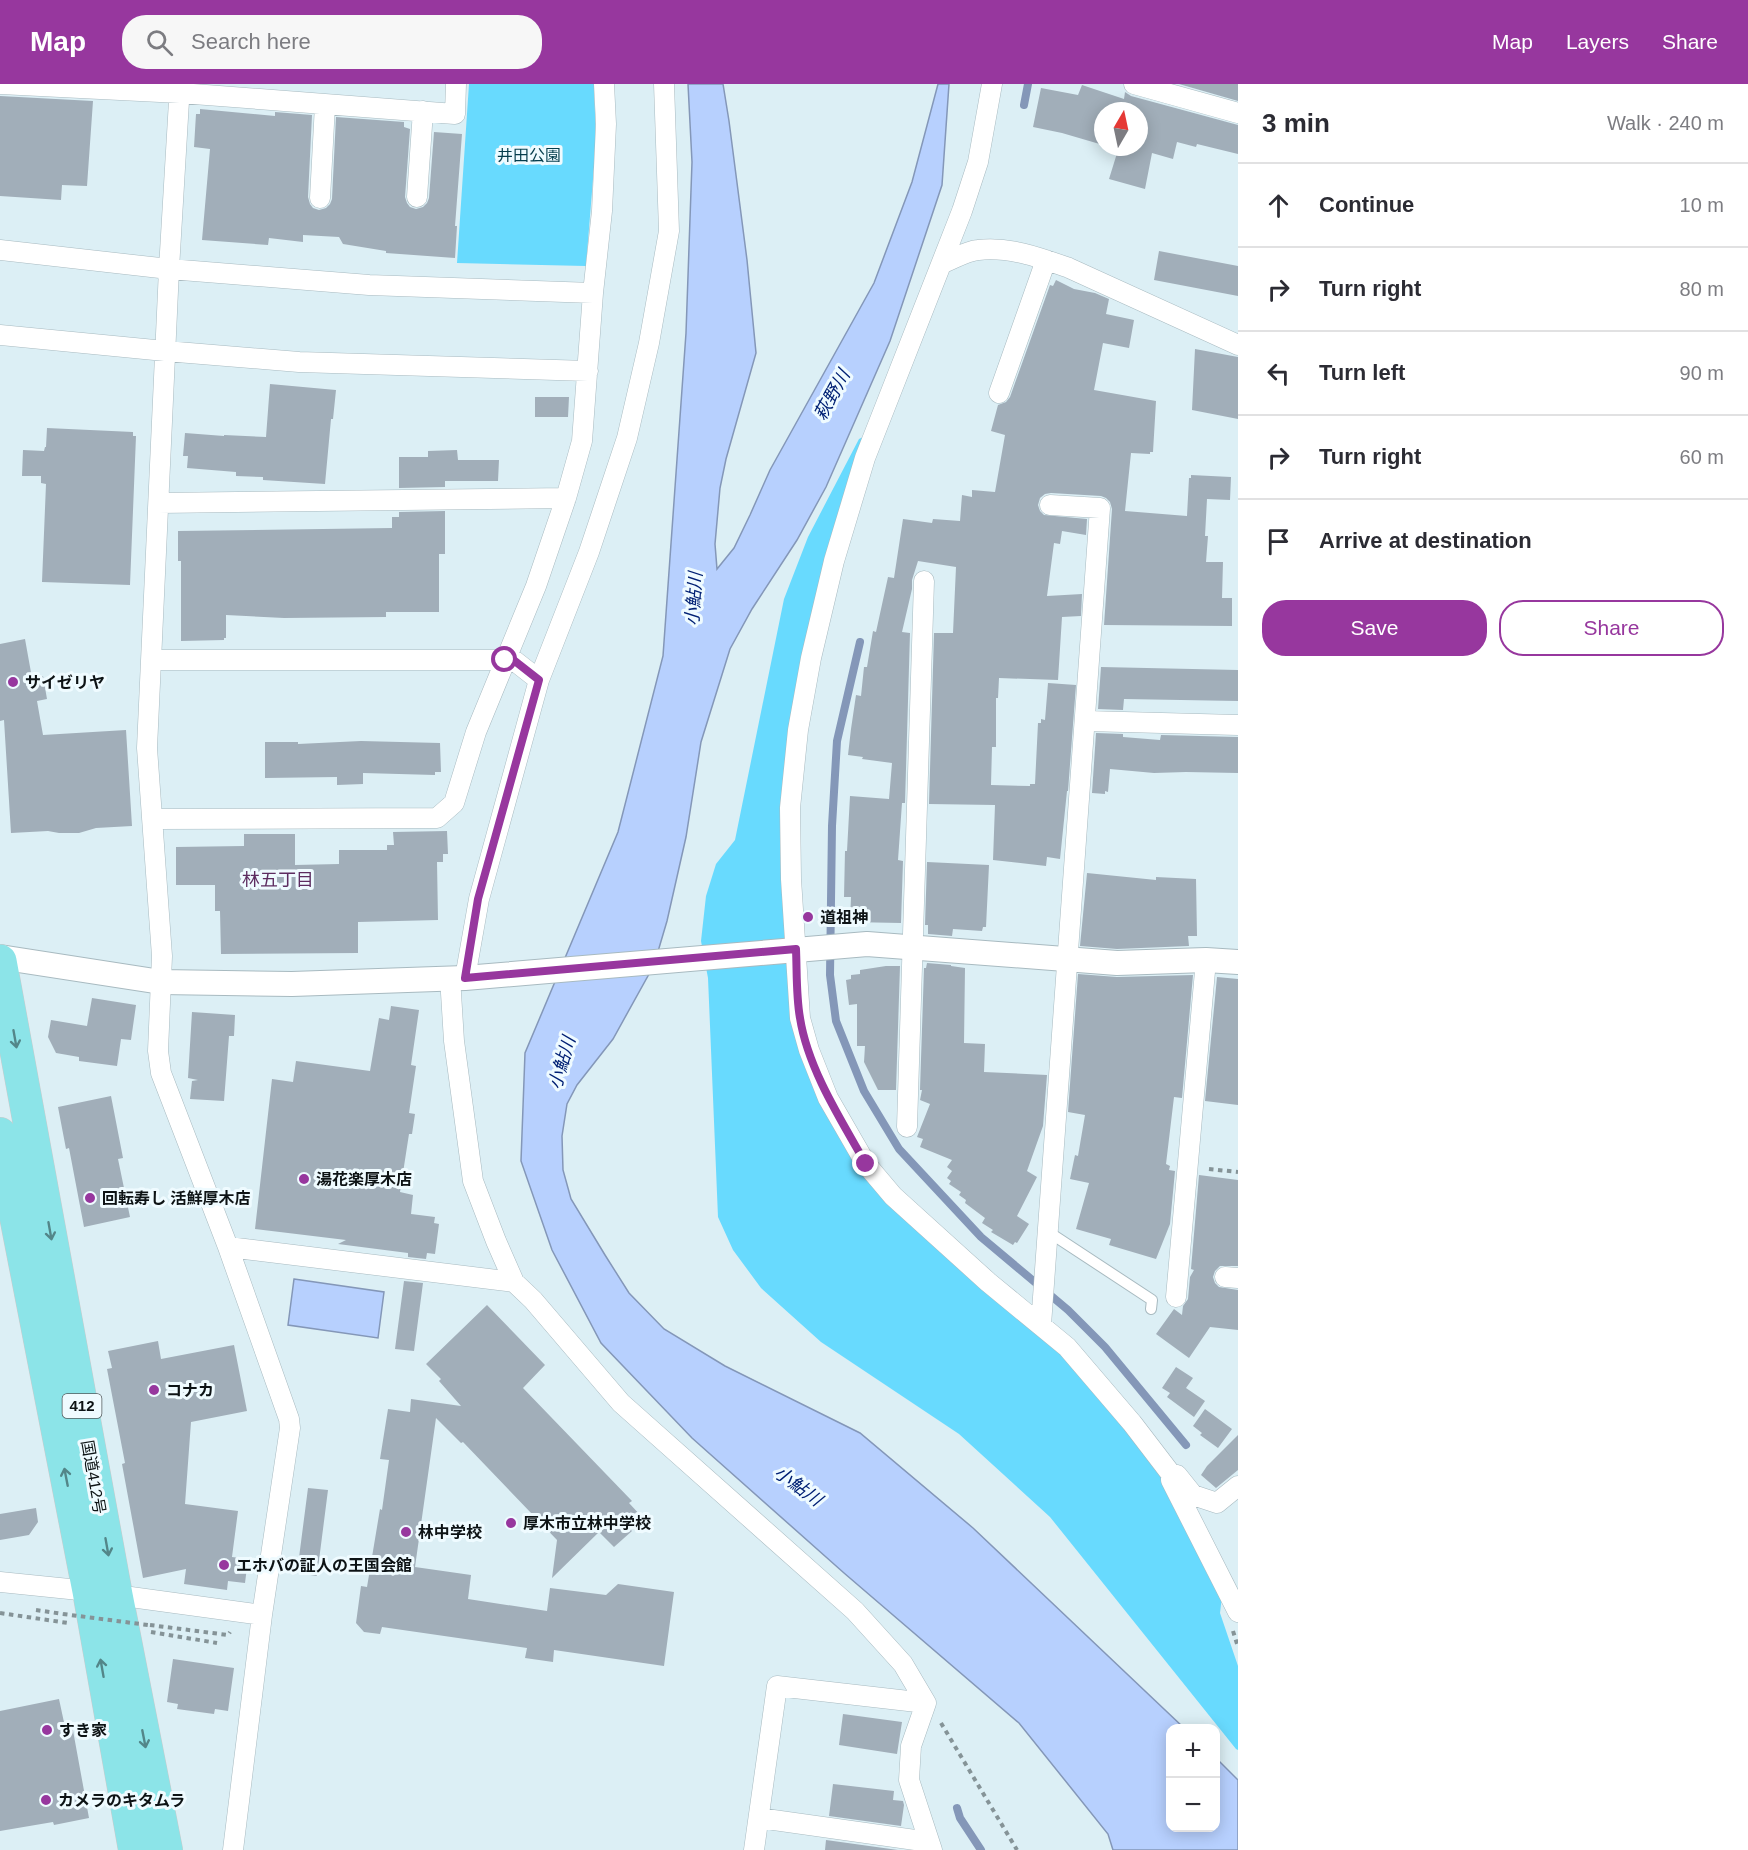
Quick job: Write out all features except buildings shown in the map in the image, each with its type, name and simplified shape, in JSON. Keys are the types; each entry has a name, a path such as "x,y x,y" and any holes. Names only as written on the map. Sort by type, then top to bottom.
{"highway":[{"name":"国道412号","path":"0,962 102,1593 135,1850"},
{"name":"国道412号","path":"0,1134 102,1593 166,1850"}],"street":[{"path":"0,84 180,89 325,105 455,114 456,84"},
{"path":"152,819 437,818 454,803 476,732 536,586 566,498 582,441 603,200 606,124 604,84"},
{"path":"664,84 669,231 649,343 627,438 589,552 539,680 457,977 454,1041 473,1181 514,1282 533,1300 621,1403 855,1611 903,1664 926,1703 911,1746 909,1780 931,1846 759,1818"},
{"path":"992,84 978,162 943,263 865,458 834,561 811,658 798,729 790,808 791,879 800,1018 809,1050 828,1098 866,1164 902,1203 988,1282 1041,1325 1074,1356 1132,1423 1171,1474 1171,1480 1238,1612"},
{"path":"1134,84 1238,113"},
{"path":"180,89 169,269 153,660 147,748 162,956 158,1051 161,1073 228,1247 289,1419 290,1428 262,1616 233,1850"},
{"path":"320,198 325,105"},
{"path":"417,196 423,111"},
{"path":"0,250 169,269 369,285 594,293"},
{"path":"943,263 976,250 1002,250 1046,260 1069,268 1238,345"},
{"path":"999,393 1046,260"},
{"path":"0,335 299,362 588,371"},
{"path":"159,503 566,498"},
{"path":"1041,1325 1100,508 1050,505"},
{"path":"907,1127 924,581"},
{"path":"153,660 506,657 539,680"},
{"path":"1086,721 1238,725"},
{"path":"0,957 161,982 292,984 501,975 867,944 1117,963 1206,960 1238,962"},
{"path":"1176,1297 1206,960"},
{"path":"228,1247 514,1282"},
{"path":"1171,1474 1177,1475 1193,1495 1217,1503 1238,1486"},
{"path":"0,1582 102,1593 262,1616"},
{"path":"754,1850 777,1686 926,1703"}],"lane":[{"path":"1047,1232 1152,1300 1152,1309"}],"path":[{"path":"1188,1166 1238,1172"},
{"path":"18,1615 20,1608"},
{"path":"0,1612 73,1623"},
{"path":"63,1614 228,1635 230,1633"},
{"path":"185,1638 186,1630"},
{"path":"144,1631 217,1642"},
{"path":"946,1729 1017,1850"}],"green space":[{"name":"井田公園","path":"469,84 594,84 596,142 586,266 457,263"},
{"path":"865,436 792,719 794,1026 854,1159 1067,1356 1161,1472 1222,1596 1220,1613 1238,1666 1238,1750 1220,1729 1220,1724 1216,1724 1050,1517 959,1434 821,1342 761,1288 733,1250 718,1217 708,978 701,941 706,896 716,864 735,840 784,599 808,537 859,439"}],"water":[{"path":"688,84 723,84 747,260 756,353 720,488 715,544 717,569 734,548 770,470 874,283 912,182 938,84 949,84 942,185 890,341 826,487 797,540 752,609 730,649 701,742 686,837 667,921 654,965 613,1039 577,1085 567,1104 562,1136 563,1170 571,1199 629,1293 664,1329 725,1366 860,1433 973,1528 1180,1724 1166,1724 1166,1832 1220,1832 1220,1762 1238,1780 1238,1850 1113,1850 1108,1834 1019,1723 844,1573 692,1438 601,1343 552,1250 521,1161 525,1053 618,832 663,656 686,333 692,162"},
{"path":"294,1279 384,1292 378,1338 288,1325"}],"waterway":[{"path":"1024,105 1028,84"},
{"path":"860,642 837,741 832,826 830,975 836,1021 864,1091 899,1149 981,1237 1068,1310 1105,1347 1186,1445"},
{"path":"957,1808 960,1818 981,1850"}],"place":[{"name":"サイゼリヤ","path":"13,682"},
{"name":"道祖神","path":"808,917"},
{"name":"湯花楽厚木店","path":"304,1179"},
{"name":"回転寿し 活鮮厚木店","path":"90,1198"},
{"name":"コナカ","path":"154,1390"},
{"name":"厚木市立林中学校","path":"511,1523"},
{"name":"林中学校","path":"406,1532"},
{"name":"エホバの証人の王国会館","path":"224,1565"},
{"name":"すき家","path":"47,1730"},
{"name":"カメラのキタムラ","path":"46,1800"}],"district":[{"name":"林五丁目","path":"278,880"}],"route":[{"path":"505,660 507,655 539,680 478,899 465,978 796,949 800,1018 809,1050 828,1098 866,1164"}],"water label":[{"name":"萩野川","path":"832,395"},
{"name":"小鮎川","path":"694,599"},
{"name":"小鮎川","path":"562,1063"},
{"name":"小鮎川","path":"798,1486"}]}
